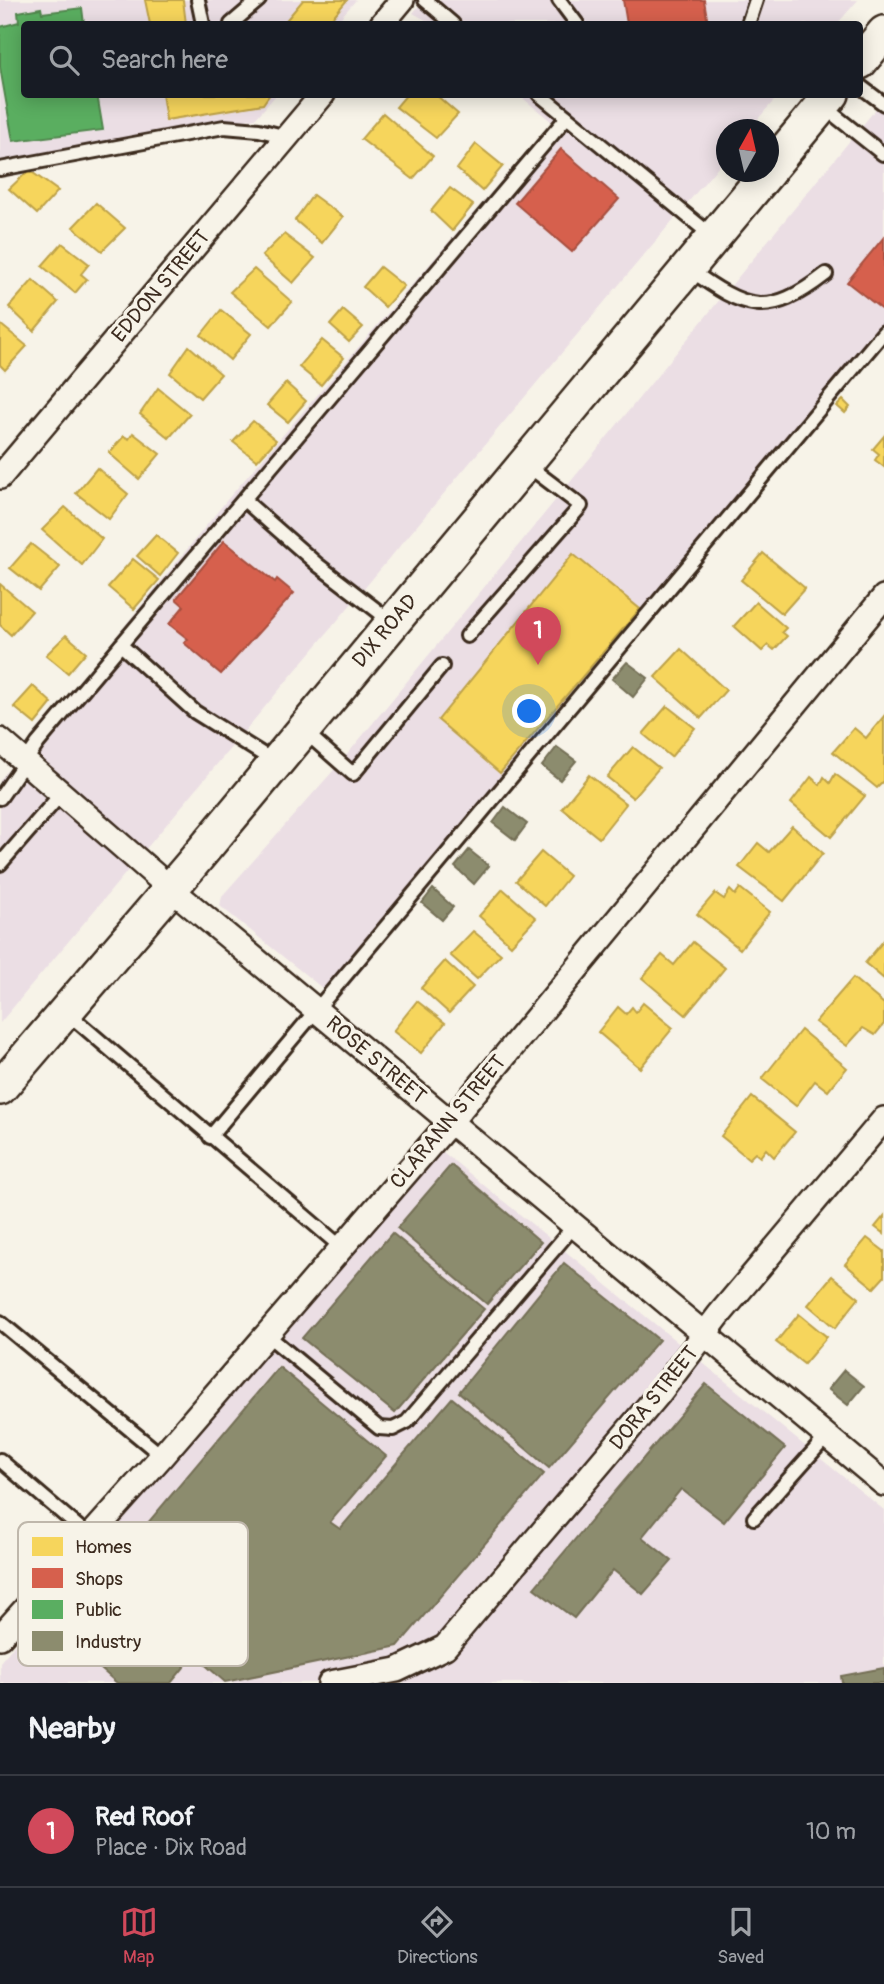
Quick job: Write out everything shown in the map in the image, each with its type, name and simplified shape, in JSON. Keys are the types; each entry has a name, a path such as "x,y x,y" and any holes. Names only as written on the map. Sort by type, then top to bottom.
{"main road":[{"path":"863,57 884,33"},
{"name":"DIX ROAD","path":"779,158 828,100"},
{"name":"DIX ROAD","path":"0,1088 276,763 759,182"}],"street":[{"path":"384,21 402,0"},
{"name":"EDDON STREET","path":"0,477 320,98"},
{"name":"CLARANN STREET","path":"102,1522 451,1121 884,597"},
{"name":"ROSE STREET","path":"0,740 170,888 884,1483"},
{"name":"DORA STREET","path":"330,1683 411,1665 445,1647 884,1119"},
{"name":"CLARANN STREET","path":"3,1626 18,1610"}],"lane":[{"path":"198,0 202,21"},
{"path":"234,21 259,0"},
{"path":"425,0 450,21"},
{"path":"559,0 576,21"},
{"path":"749,21 756,0"},
{"path":"863,89 884,104"},
{"path":"544,98 713,237"},
{"path":"828,100 883,154"},
{"path":"0,798 25,762 121,645 567,117"},
{"path":"0,169 224,127 259,130 287,137"},
{"path":"687,268 729,298 772,306 801,294 826,274"},
{"path":"210,1137 884,332"},
{"path":"467,636 581,506 525,463"},
{"path":"244,500 318,565 393,622"},
{"path":"121,645 195,712 276,763"},
{"path":"302,730 353,774 442,666"},
{"path":"0,864 61,794"},
{"path":"65,1011 341,1247"},
{"path":"266,1334 379,1428 393,1429 407,1422 574,1226"},
{"path":"0,1322 162,1456"},
{"path":"754,1518 828,1435"},
{"path":"0,1460 73,1522"}],"shaded area":[{"path":"0,0 356,0 338,21 21,21 21,98 273,98 256,118 0,164"},
{"path":"424,0 858,0 840,21 428,21 413,13"},
{"path":"523,98 776,98 758,119 716,119 716,169 0,1023 0,780 227,500 552,122"},
{"path":"884,99 884,340 337,1000 220,906 222,896 341,762"},
{"path":"438,1148 884,1510 884,1683 0,1683 0,1662 18,1641 18,1666 248,1666 248,1522 119,1522"}],"building: Homes":[{"path":"145,0 183,0 186,21 149,21"},
{"path":"303,0 347,0 330,21 286,21"},
{"path":"163,98 267,98 263,104 166,120"},
{"path":"404,98 440,98 458,114 436,138 396,107"},
{"path":"383,113 433,156 413,179 361,139"},
{"path":"476,144 503,166 482,191 457,169"},
{"path":"29,170 58,191 37,214 9,189"},
{"path":"450,188 473,205 452,231 431,211"},
{"path":"313,195 343,217 322,243 295,220"},
{"path":"96,203 125,228 102,251 73,227"},
{"path":"284,234 315,258 293,283 262,256"},
{"path":"62,243 89,264 81,274 87,279 75,293 42,266"},
{"path":"380,267 404,286 385,307 363,287"},
{"path":"254,269 292,302 271,326 230,292"},
{"path":"33,280 58,302 34,331 9,307"},
{"path":"221,310 251,334 230,360 201,335"},
{"path":"343,310 363,327 349,342 330,325"},
{"path":"0,324 27,346 5,370 0,365"},
{"path":"322,340 344,358 321,385 299,367"},
{"path":"189,346 221,374 200,398 170,373"},
{"path":"286,383 306,401 288,422 267,405"},
{"path":"158,388 190,414 169,438 140,414"},
{"path":"843,400 850,407 845,413 837,406"},
{"path":"253,421 276,440 257,461 233,442"},
{"path":"133,433 160,454 139,479 109,453 124,436 129,439"},
{"path":"884,436 884,467 875,460 879,454 873,449"},
{"path":"97,468 128,494 109,519 76,493"},
{"path":"65,507 102,539 82,565 42,530"},
{"path":"156,535 178,553 160,576 137,556"},
{"path":"31,544 60,567 39,591 10,568"},
{"path":"763,553 805,588 782,614 741,580"},
{"path":"573,554 640,609 500,773 438,720"},
{"path":"133,559 159,580 134,609 108,587"},
{"path":"0,584 32,611 11,635 0,625"},
{"path":"756,602 786,628 782,632 787,636 774,650 768,645 762,651 734,626"},
{"path":"66,635 86,652 68,673 46,655"},
{"path":"681,649 726,690 701,718 655,677"},
{"path":"33,686 52,703 35,724 14,707"},
{"path":"667,706 695,728 671,757 643,734"},
{"path":"884,716 884,781 877,788 833,752 854,728 866,738"},
{"path":"633,747 659,768 633,798 607,777"},
{"path":"835,774 865,796 831,837 791,803 811,777 820,785 824,777 830,783"},
{"path":"589,775 626,804 599,838 562,808"},
{"path":"792,826 823,853 784,901 739,867 758,843 769,852"},
{"path":"541,852 569,876 545,906 516,881"},
{"path":"740,888 770,912 740,949 697,914 715,893 724,899 730,890 735,895"},
{"path":"503,889 536,918 511,945 479,916"},
{"path":"473,931 501,954 477,979 450,955"},
{"path":"884,940 884,979 865,963"},
{"path":"693,942 725,968 686,1015 642,978 662,955 674,965"},
{"path":"445,961 473,987 449,1013 421,988"},
{"path":"853,978 884,1004 884,1024 875,1035 863,1028 847,1046 815,1022"},
{"path":"417,1001 445,1023 421,1053 393,1031"},
{"path":"643,1003 673,1028 640,1068 598,1032 618,1007 626,1014 632,1007 636,1012"},
{"path":"801,1030 847,1068 828,1091 815,1081 796,1106 762,1079"},
{"path":"752,1097 795,1132 774,1157 766,1149 760,1157 755,1153 749,1159 721,1136"},
{"path":"884,1216 884,1234 875,1227"},
{"path":"867,1238 884,1251 884,1277 874,1288 845,1264"},
{"path":"832,1276 859,1298 835,1328 808,1305"},
{"path":"799,1314 827,1337 804,1364 776,1342"}],"building: Shops":[{"path":"623,0 704,0 708,21 626,21"},
{"path":"561,149 619,199 572,252 515,203"},
{"path":"884,237 884,311 847,282"},
{"path":"224,541 275,582 277,579 294,593 221,674 184,643 188,639 169,624 184,606 176,599"}],"building: Public":[{"path":"41,8 42,13 82,8 84,21 21,21 21,98 98,98 103,130 13,141 0,67 0,27 19,22 18,12"}],"building: Industry":[{"path":"627,662 648,678 633,697 612,679"},
{"path":"557,747 576,761 560,780 542,766"},
{"path":"505,807 527,824 515,840 493,823"},
{"path":"469,850 489,866 474,884 455,867"},
{"path":"433,889 453,907 442,920 422,903"},
{"path":"451,1165 541,1242 487,1304 397,1228"},
{"path":"392,1233 484,1309 395,1413 302,1338"},
{"path":"564,1263 659,1340 549,1468 459,1392"},
{"path":"279,1367 386,1456 330,1522 340,1529 452,1398 544,1474 398,1646 225,1682 207,1666 248,1666 248,1522 149,1522"},
{"path":"844,1370 864,1386 848,1405 828,1389"},
{"path":"706,1384 785,1448 724,1522 681,1489 642,1537 672,1561 643,1594 613,1570 574,1618 534,1588"},
{"path":"97,1666 185,1666 171,1683 117,1683"},
{"path":"884,1668 884,1683 842,1683 841,1676"}],"place":[{"name":"Red Roof","path":"538,665"}]}
